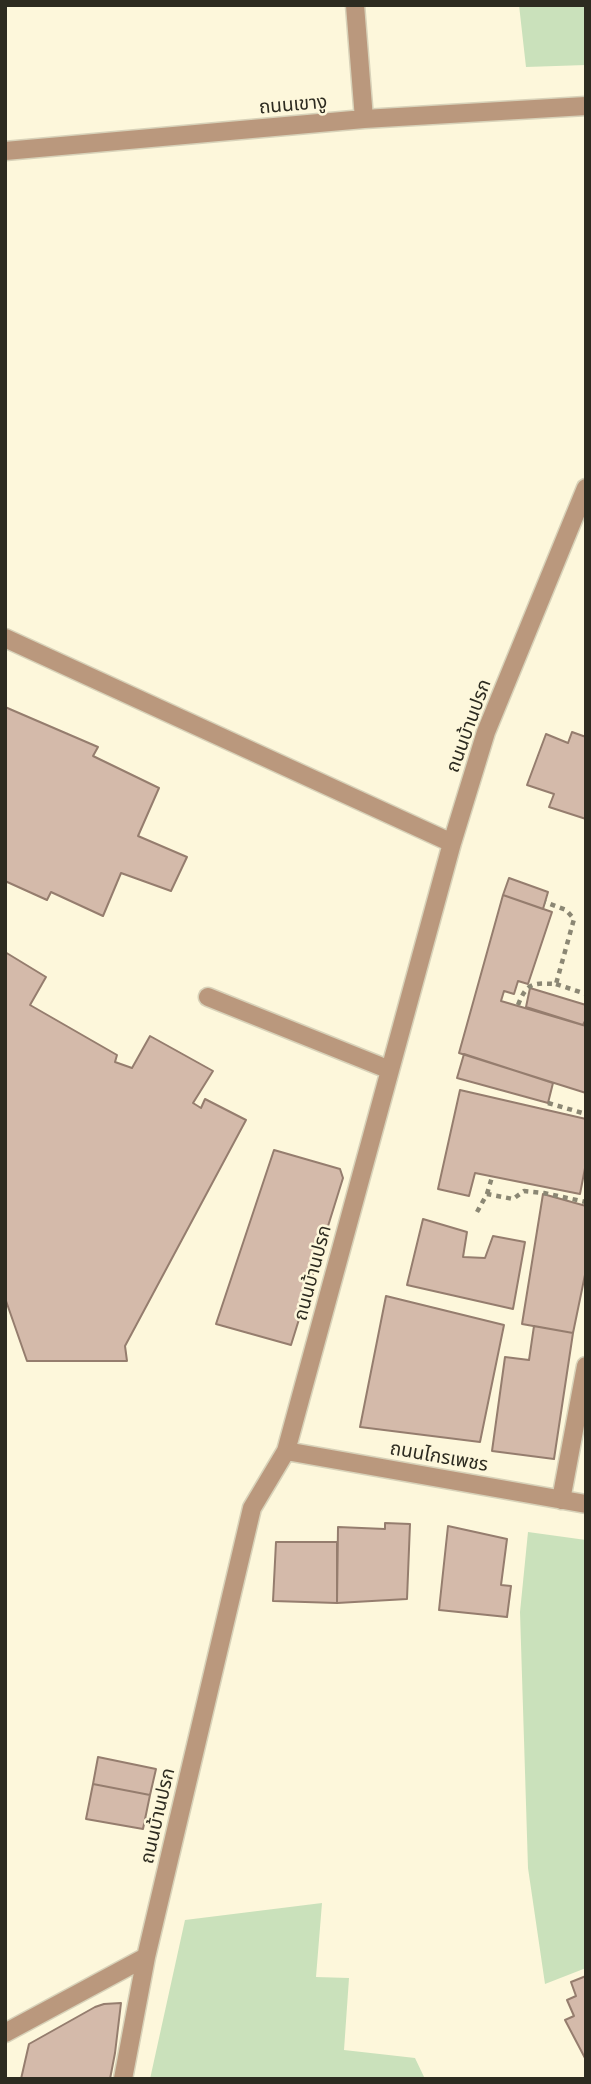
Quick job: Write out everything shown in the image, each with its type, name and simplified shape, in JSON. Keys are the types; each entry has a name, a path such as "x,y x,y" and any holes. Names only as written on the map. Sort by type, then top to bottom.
{"street":[{"path":"355,5 364,119"},
{"name":"ถนนเขางู","path":"5,151 364,119 586,106"},
{"name":"ถนนบ้านปรก","path":"122,2079 146,1957 252,1508 286,1451 452,843 486,732 586,488"},
{"path":"5,638 452,843"},
{"path":"208,997 390,1070"},
{"path":"561,1500 586,1366"},
{"name":"ถนนไกรเพชร","path":"286,1451 586,1504"},
{"path":"5,2033 146,1957"}],"path":[{"path":"545,902 566,910 574,919 556,984"},
{"path":"518,1005 524,989 535,983 556,984 586,994"},
{"path":"548,1102 586,1114"},
{"path":"477,1212 487,1194 492,1177"},
{"path":"487,1194 513,1199 524,1191 585,1202 586,1192"}],"green space":[{"path":"519,5 586,5 586,65 526,67"},
{"path":"528,1532 586,1540 586,1968 545,1984 528,1868 520,1612"},
{"path":"322,1903 316,1977 349,1978 344,2050 415,2058 425,2079 150,2079 185,1920"}],"building":[{"path":"5,707 98,747 93,756 159,788 138,836 187,857 171,891 121,873 103,916 51,892 47,900 5,881"},
{"path":"572,732 586,737 586,819 549,807 554,794 527,785 546,734 568,743"},
{"path":"509,878 548,892 543,909 503,895"},
{"path":"503,895 552,912 528,984 518,981 514,994 504,991 501,1001 586,1026 586,1093 459,1053"},
{"path":"5,952 46,977 30,1005 117,1055 115,1062 132,1068 150,1036 213,1071 193,1103 201,1108 205,1099 246,1120 125,1346 127,1361 27,1361 5,1298"},
{"path":"530,988 586,1005 583,1025 526,1007"},
{"path":"464,1054 553,1083 548,1103 457,1078"},
{"path":"460,1090 586,1119 586,1163 580,1194 475,1173 469,1196 438,1189"},
{"path":"274,1150 340,1169 343,1178 291,1345 216,1324"},
{"path":"543,1194 586,1206 586,1270 573,1333 522,1324"},
{"path":"423,1219 467,1232 463,1257 485,1258 493,1236 525,1242 513,1309 407,1285"},
{"path":"386,1296 504,1325 480,1442 360,1427"},
{"path":"534,1326 573,1333 554,1459 492,1451 505,1357 529,1360"},
{"path":"385,1523 410,1524 407,1599 337,1603 338,1527 385,1529"},
{"path":"448,1526 507,1539 501,1585 511,1586 507,1617 439,1610"},
{"path":"276,1542 337,1542 337,1603 273,1601"},
{"path":"98,1757 156,1769 150,1795 93,1784"},
{"path":"93,1784 150,1795 143,1829 86,1819"},
{"path":"586,1976 586,2060 565,2020 574,2016 567,2000 576,1996 571,1982"},
{"path":"121,2003 110,2079 21,2079 29,2044 95,2007"}]}
